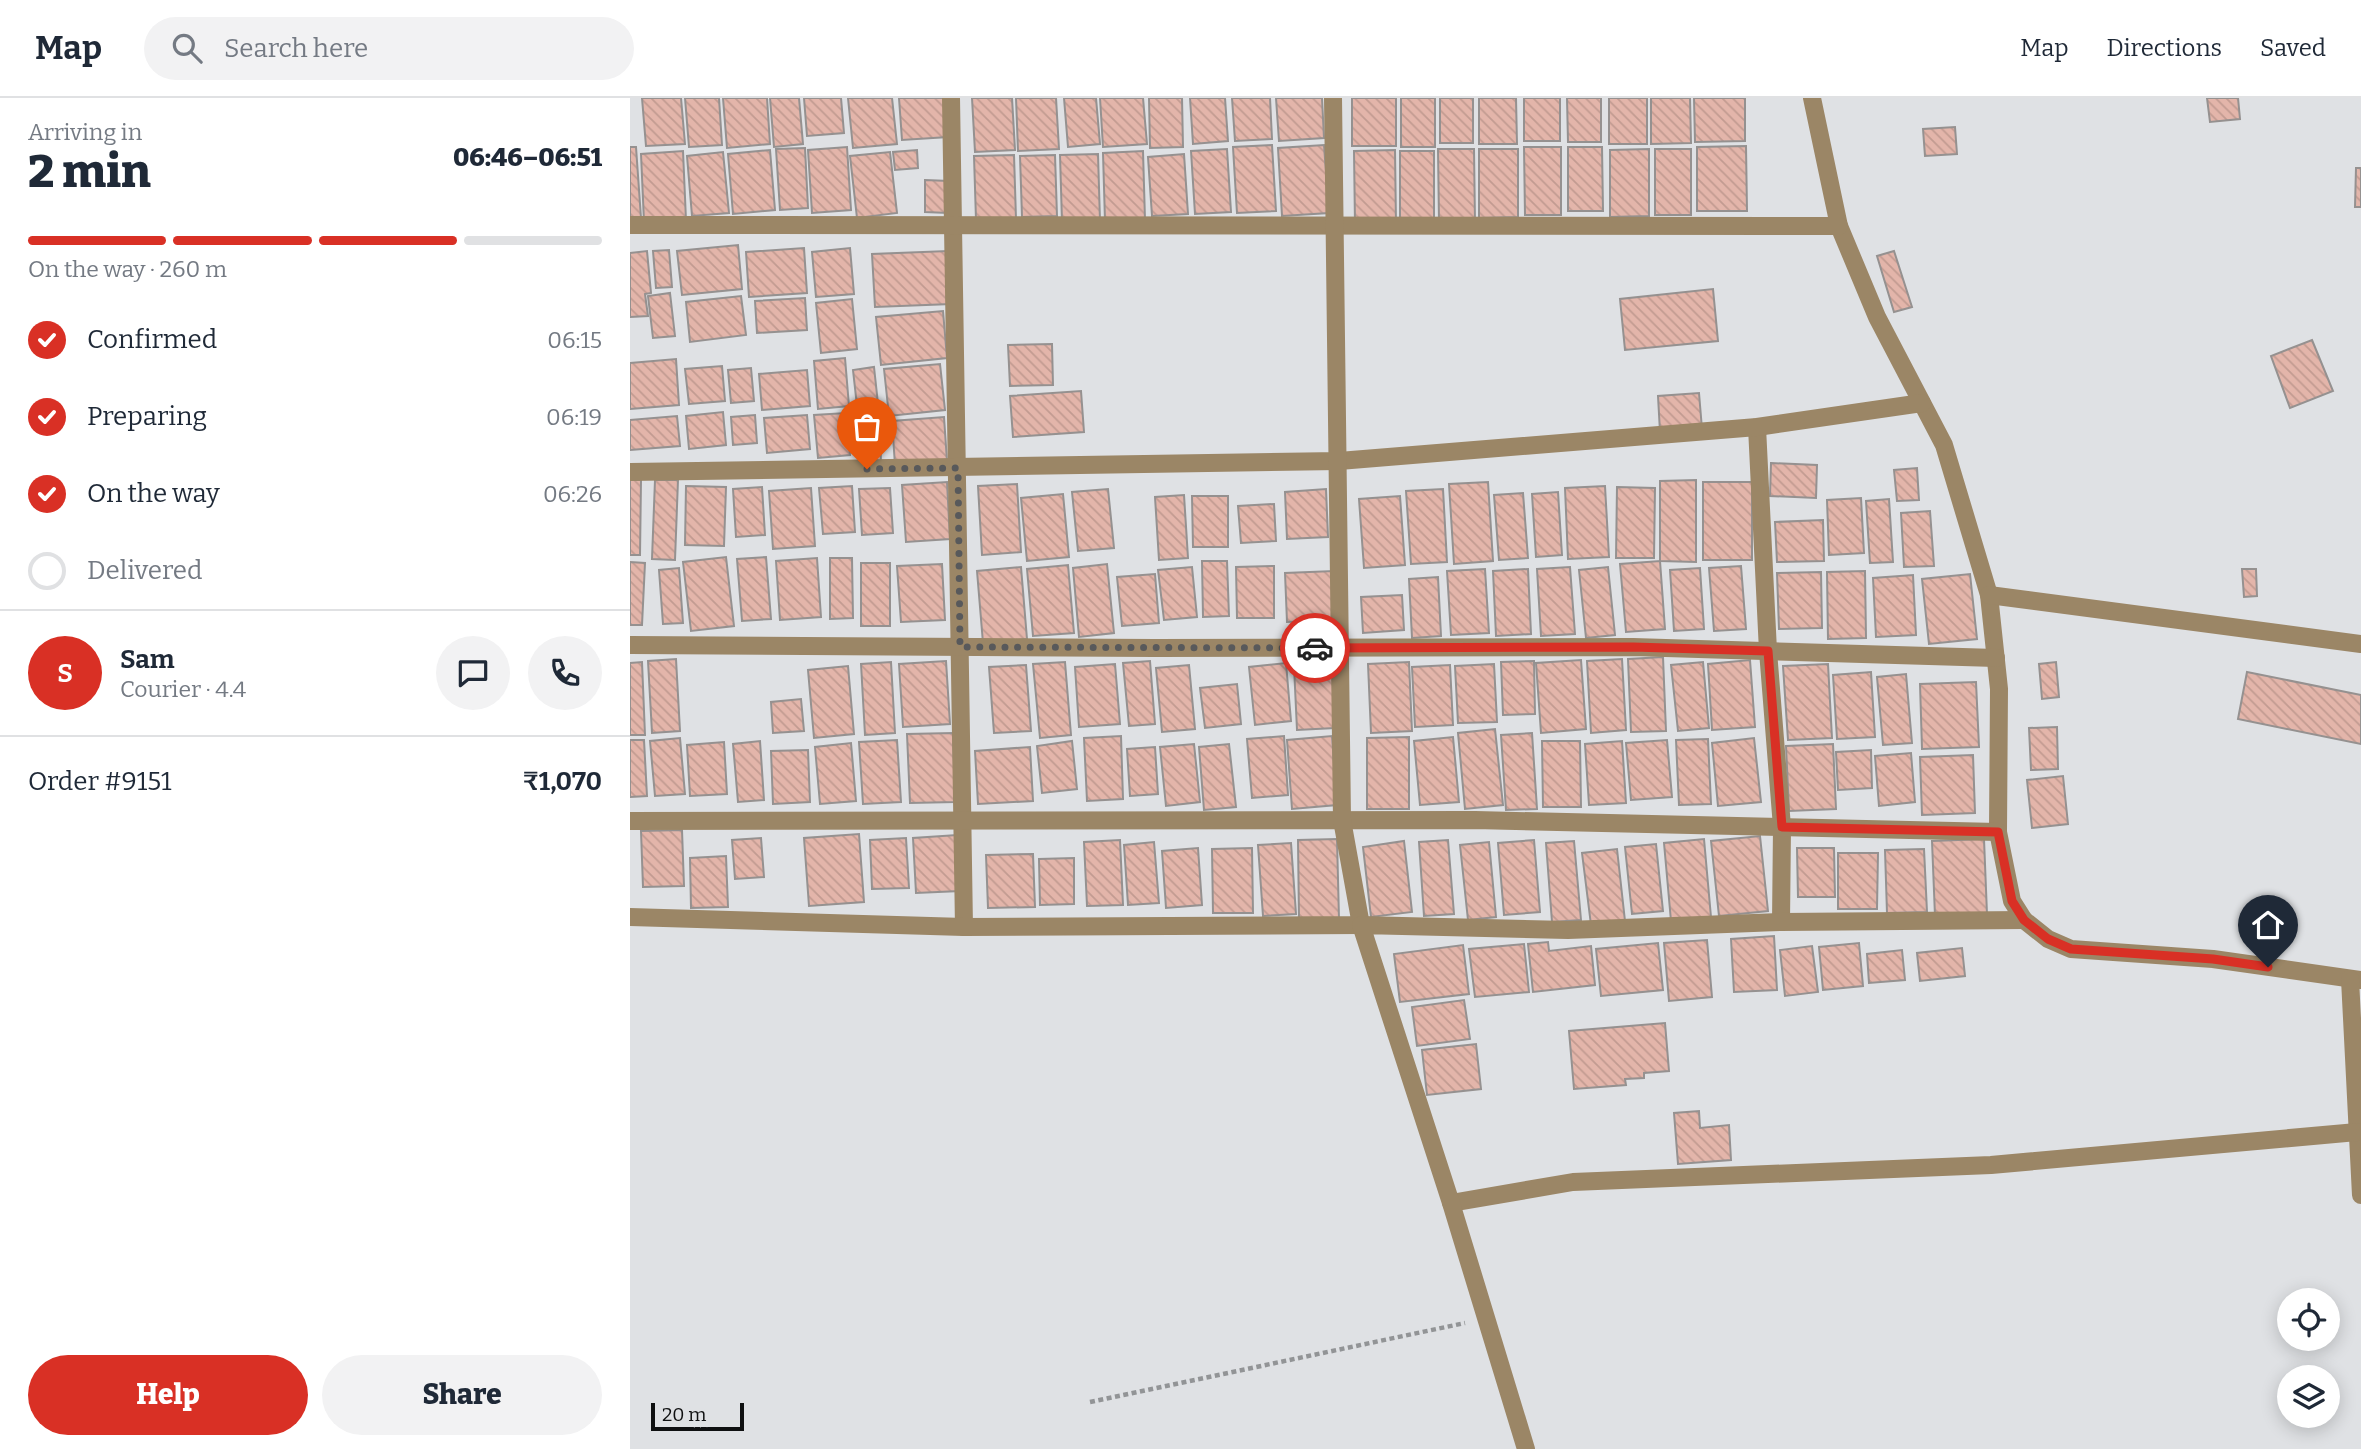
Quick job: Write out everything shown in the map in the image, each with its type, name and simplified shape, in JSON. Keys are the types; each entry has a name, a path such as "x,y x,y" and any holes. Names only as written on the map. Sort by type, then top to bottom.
{"street":[{"path":"951,98 964,927"},
{"path":"1333,98 1342,820 1361,925 1451,1203 1525,1449"},
{"path":"1812,98 1824,166 1839,226 1877,317 1944,445 1989,595 1999,689 1998,832 2012,901 2024,920 2048,939 2071,949 2213,959 2356,980 2357,1132 2361,1195"},
{"path":"630,225 1839,226"},
{"path":"630,472 1339,461 1757,427 1922,403"},
{"path":"1757,427 1768,651 1782,827 1781,922"},
{"path":"1989,595 2361,644"},
{"path":"630,645 1633,647 1996,657"},
{"path":"630,821 1475,820 1998,832"},
{"path":"630,917 964,927 1361,925 1568,930 1781,922 2024,920"},
{"path":"1451,1203 1573,1182 1991,1165 2357,1132"}],"path":[{"path":"1090,1402 1486,1318"}],"building":[{"path":"642,98 681,98 685,144 646,146"},
{"path":"685,98 719,98 722,145 689,147"},
{"path":"723,98 767,98 770,144 727,148"},
{"path":"770,98 799,98 803,144 774,147"},
{"path":"804,98 841,98 844,133 807,136"},
{"path":"848,98 892,98 897,144 853,148"},
{"path":"899,98 946,98 948,137 902,140"},
{"path":"972,98 1012,98 1015,150 975,152"},
{"path":"1016,98 1056,98 1059,149 1018,151"},
{"path":"1064,98 1096,98 1100,144 1068,147"},
{"path":"1100,98 1143,98 1147,144 1103,147"},
{"path":"1149,98 1182,98 1183,147 1150,148"},
{"path":"1190,98 1225,98 1228,141 1193,144"},
{"path":"1232,98 1270,98 1272,139 1235,141"},
{"path":"1276,98 1322,98 1324,138 1279,141"},
{"path":"1352,98 1396,98 1396,146 1352,146"},
{"path":"1401,98 1435,98 1435,147 1401,147"},
{"path":"1440,98 1473,98 1473,143 1440,143"},
{"path":"1479,98 1516,98 1517,144 1479,144"},
{"path":"1524,98 1560,98 1560,141 1524,141"},
{"path":"1567,98 1601,98 1601,142 1568,142"},
{"path":"1609,98 1647,98 1647,144 1609,144"},
{"path":"1651,98 1690,98 1691,143 1651,144"},
{"path":"1694,98 1745,98 1745,141 1695,142"},
{"path":"2207,98 2238,98 2240,119 2210,122"},
{"path":"1955,127 1957,154 1925,156 1923,129"},
{"path":"1272,145 1276,211 1237,213 1233,147"},
{"path":"1324,145 1329,213 1282,216 1278,148"},
{"path":"1746,146 1747,211 1697,211 1697,147"},
{"path":"630,147 636,147 641,218 630,219"},
{"path":"847,147 851,210 812,213 808,150"},
{"path":"1524,147 1561,147 1561,215 1525,215"},
{"path":"1568,147 1602,147 1603,211 1568,211"},
{"path":"805,148 808,208 780,210 776,149"},
{"path":"1227,149 1231,212 1195,214 1191,151"},
{"path":"1438,149 1474,149 1475,222 1439,222"},
{"path":"1479,149 1518,149 1518,217 1479,218"},
{"path":"1649,149 1649,216 1610,217 1610,150"},
{"path":"1655,149 1691,149 1691,215 1655,215"},
{"path":"770,150 775,210 733,214 728,154"},
{"path":"917,150 918,168 895,170 893,152"},
{"path":"1395,150 1396,224 1355,224 1354,151"},
{"path":"683,151 686,220 644,222 641,154"},
{"path":"1143,151 1145,220 1105,221 1103,153"},
{"path":"1400,151 1434,151 1434,223 1400,224"},
{"path":"723,152 729,213 692,216 687,156"},
{"path":"890,152 897,213 857,218 850,156"},
{"path":"1098,154 1100,221 1062,222 1060,155"},
{"path":"1184,154 1188,214 1152,216 1148,157"},
{"path":"1014,155 1016,219 976,220 974,156"},
{"path":"1055,155 1057,216 1022,217 1020,156"},
{"path":"2356,168 2361,168 2361,207 2355,207"},
{"path":"925,180 949,181 948,213 925,212"},
{"path":"738,245 742,289 682,295 677,251"},
{"path":"804,248 807,293 749,297 746,252"},
{"path":"850,248 854,294 816,297 812,252"},
{"path":"669,250 672,287 656,288 653,251"},
{"path":"647,251 651,293 645,294 648,316 630,317 630,253"},
{"path":"948,251 951,304 875,307 872,254"},
{"path":"1894,251 1912,307 1894,312 1877,256"},
{"path":"1713,289 1718,341 1625,350 1620,299"},
{"path":"670,293 675,336 653,338 648,296"},
{"path":"741,296 746,335 690,342 686,302"},
{"path":"805,298 807,330 757,333 755,301"},
{"path":"852,299 857,349 821,353 816,303"},
{"path":"943,311 947,358 881,365 876,317"},
{"path":"2312,340 2333,391 2290,408 2271,356"},
{"path":"1052,344 1053,385 1010,386 1008,345"},
{"path":"845,358 849,406 818,409 814,361"},
{"path":"676,359 679,405 630,409 630,363"},
{"path":"940,364 945,410 889,416 884,369"},
{"path":"722,366 725,401 689,404 685,369"},
{"path":"874,367 879,413 858,415 853,370"},
{"path":"751,368 754,401 731,403 728,370"},
{"path":"807,370 810,406 762,410 759,374"},
{"path":"1081,391 1084,432 1013,437 1010,396"},
{"path":"1699,393 1702,429 1660,432 1658,396"},
{"path":"723,412 726,445 689,449 686,416"},
{"path":"846,413 850,455 818,458 814,415"},
{"path":"755,415 757,443 733,445 731,417"},
{"path":"807,415 810,449 767,453 764,418"},
{"path":"677,416 680,446 630,450 630,420"},
{"path":"944,417 947,461 895,465 892,421"},
{"path":"859,422 880,422 881,465 859,465"},
{"path":"1771,463 1817,465 1816,498 1770,496"},
{"path":"1917,468 1919,500 1897,501 1894,470"},
{"path":"630,480 641,480 640,555 630,555"},
{"path":"655,480 678,480 675,560 652,559"},
{"path":"1696,480 1696,562 1660,561 1660,481"},
{"path":"947,482 950,539 906,542 902,485"},
{"path":"1488,482 1493,561 1454,564 1449,484"},
{"path":"1703,482 1752,482 1752,560 1703,560"},
{"path":"1017,484 1021,552 982,555 978,486"},
{"path":"686,486 726,487 724,546 685,545"},
{"path":"852,486 855,532 823,534 819,488"},
{"path":"1605,486 1609,557 1568,559 1565,488"},
{"path":"762,487 765,535 736,537 733,489"},
{"path":"1617,487 1655,488 1654,558 1616,558"},
{"path":"811,488 815,546 773,549 769,491"},
{"path":"890,488 893,533 862,535 859,489"},
{"path":"1108,489 1114,548 1078,551 1072,492"},
{"path":"1326,489 1328,537 1287,539 1285,492"},
{"path":"1443,489 1447,562 1411,564 1406,491"},
{"path":"1558,492 1562,555 1536,557 1532,494"},
{"path":"1523,493 1528,558 1499,560 1494,495"},
{"path":"1063,494 1069,557 1027,561 1021,498"},
{"path":"1184,495 1188,558 1159,560 1155,497"},
{"path":"1192,496 1228,496 1228,547 1193,547"},
{"path":"1400,496 1405,565 1364,568 1359,499"},
{"path":"1861,498 1864,553 1829,555 1827,500"},
{"path":"1889,499 1893,562 1870,563 1866,501"},
{"path":"1274,504 1276,541 1241,543 1238,506"},
{"path":"1930,511 1934,566 1904,567 1901,513"},
{"path":"1823,520 1824,561 1777,562 1775,522"},
{"path":"726,557 734,626 691,631 683,562"},
{"path":"766,557 771,619 742,621 737,559"},
{"path":"817,558 821,617 780,620 776,561"},
{"path":"830,558 852,558 853,618 830,619"},
{"path":"1202,561 1227,561 1229,616 1203,617"},
{"path":"1660,561 1665,629 1626,632 1620,564"},
{"path":"630,562 645,563 642,625 630,625"},
{"path":"861,563 890,563 890,626 861,626"},
{"path":"942,564 945,620 901,622 897,566"},
{"path":"1107,564 1114,633 1079,637 1073,568"},
{"path":"1068,565 1074,633 1033,636 1027,569"},
{"path":"1274,566 1274,618 1237,618 1236,567"},
{"path":"1741,566 1746,629 1714,631 1709,568"},
{"path":"1021,567 1027,639 983,643 977,571"},
{"path":"1192,567 1197,617 1164,620 1158,570"},
{"path":"1570,567 1575,634 1541,636 1537,569"},
{"path":"1608,567 1615,635 1586,638 1579,570"},
{"path":"679,568 683,623 663,624 659,570"},
{"path":"1700,568 1704,629 1674,631 1670,570"},
{"path":"1485,569 1489,633 1451,635 1447,571"},
{"path":"1528,569 1531,634 1496,636 1493,571"},
{"path":"2242,569 2256,569 2257,596 2244,597"},
{"path":"1334,571 1335,620 1287,622 1285,573"},
{"path":"1865,571 1866,638 1828,639 1827,572"},
{"path":"1821,572 1822,628 1779,629 1777,573"},
{"path":"1155,574 1159,623 1122,626 1117,577"},
{"path":"1970,574 1977,639 1929,644 1922,579"},
{"path":"1913,575 1916,635 1876,637 1873,578"},
{"path":"1438,577 1441,636 1412,638 1409,579"},
{"path":"1402,595 1404,630 1363,633 1361,597"},
{"path":"1663,657 1666,731 1631,732 1628,659"},
{"path":"676,659 680,731 652,733 648,661"},
{"path":"1622,659 1626,730 1591,733 1587,661"},
{"path":"1581,660 1586,729 1541,733 1536,663"},
{"path":"1750,660 1755,727 1712,730 1708,664"},
{"path":"946,661 950,724 903,727 899,664"},
{"path":"1150,661 1155,724 1129,726 1123,663"},
{"path":"1534,661 1535,714 1503,715 1501,662"},
{"path":"642,662 645,735 630,735 630,663"},
{"path":"891,662 895,733 865,735 861,664"},
{"path":"1065,662 1071,735 1040,738 1033,664"},
{"path":"1409,662 1412,731 1371,733 1368,664"},
{"path":"1703,662 1709,728 1678,731 1671,665"},
{"path":"2056,662 2059,697 2042,699 2039,664"},
{"path":"1286,663 1291,721 1255,725 1249,667"},
{"path":"1115,664 1120,724 1079,727 1075,667"},
{"path":"1332,664 1335,728 1297,730 1294,666"},
{"path":"1494,664 1497,722 1458,723 1455,666"},
{"path":"1828,664 1832,738 1788,740 1783,666"},
{"path":"1026,665 1031,731 994,733 989,667"},
{"path":"1189,665 1195,729 1162,732 1156,668"},
{"path":"1450,665 1453,725 1415,727 1412,667"},
{"path":"848,666 854,734 814,738 808,670"},
{"path":"1871,672 1875,737 1837,739 1833,675"},
{"path":"2247,672 2361,695 2361,744 2238,719"},
{"path":"1906,674 1912,743 1883,745 1877,677"},
{"path":"1976,682 1979,747 1922,749 1920,684"},
{"path":"1237,684 1241,724 1205,728 1200,688"},
{"path":"801,699 804,731 773,733 771,702"},
{"path":"2057,727 2058,769 2031,770 2029,728"},
{"path":"1495,729 1503,805 1465,809 1458,733"},
{"path":"953,733 955,802 910,803 907,734"},
{"path":"1532,733 1537,809 1506,810 1501,735"},
{"path":"1121,736 1123,799 1087,801 1084,738"},
{"path":"1284,736 1288,795 1252,798 1247,739"},
{"path":"1332,736 1337,805 1292,809 1287,740"},
{"path":"1409,737 1409,809 1367,809 1367,738"},
{"path":"1453,737 1459,802 1420,805 1414,741"},
{"path":"680,738 685,794 655,796 650,741"},
{"path":"1754,738 1761,802 1718,806 1712,743"},
{"path":"1708,739 1711,804 1679,805 1676,740"},
{"path":"630,740 644,740 647,796 630,797"},
{"path":"897,740 901,802 863,804 859,742"},
{"path":"1667,740 1672,797 1631,800 1626,743"},
{"path":"760,741 764,800 738,802 733,744"},
{"path":"1072,741 1077,789 1042,793 1037,746"},
{"path":"1542,741 1580,741 1581,807 1543,807"},
{"path":"1622,741 1626,803 1589,805 1585,744"},
{"path":"724,742 727,794 690,796 687,745"},
{"path":"851,743 856,801 820,804 815,747"},
{"path":"1194,744 1200,802 1166,806 1160,747"},
{"path":"1229,744 1236,807 1204,810 1199,747"},
{"path":"1833,744 1836,809 1789,811 1786,746"},
{"path":"1030,747 1033,801 978,804 975,751"},
{"path":"1155,747 1158,794 1130,796 1127,749"},
{"path":"808,750 810,802 773,804 771,751"},
{"path":"1871,750 1872,788 1838,790 1836,752"},
{"path":"1911,753 1915,802 1879,806 1875,756"},
{"path":"1973,755 1975,813 1922,815 1920,757"},
{"path":"2063,776 2068,824 2032,828 2027,780"},
{"path":"682,830 684,886 643,887 641,831"},
{"path":"859,834 864,902 809,906 804,838"},
{"path":"957,835 960,891 916,893 913,838"},
{"path":"1760,836 1768,911 1719,916 1711,841"},
{"path":"761,838 764,877 735,879 732,840"},
{"path":"906,838 909,888 872,889 870,840"},
{"path":"1337,839 1339,919 1299,920 1298,840"},
{"path":"1704,839 1711,917 1671,921 1664,843"},
{"path":"1984,839 1987,914 1935,916 1932,841"},
{"path":"1120,840 1123,905 1087,906 1084,842"},
{"path":"1448,840 1454,914 1424,916 1419,842"},
{"path":"1534,840 1540,912 1504,915 1498,843"},
{"path":"1404,841 1412,912 1371,917 1363,847"},
{"path":"1574,841 1581,920 1552,922 1546,843"},
{"path":"1154,842 1159,903 1128,905 1124,845"},
{"path":"1489,842 1496,917 1468,920 1460,845"},
{"path":"1291,843 1296,914 1263,916 1258,845"},
{"path":"1656,844 1663,911 1632,914 1625,847"},
{"path":"1198,848 1202,905 1166,908 1162,851"},
{"path":"1252,848 1253,913 1213,913 1212,849"},
{"path":"1797,848 1834,848 1835,897 1798,897"},
{"path":"1617,849 1625,921 1591,925 1582,853"},
{"path":"1924,849 1927,912 1887,913 1885,850"},
{"path":"1838,853 1878,853 1877,909 1838,909"},
{"path":"1033,854 1035,907 988,908 986,855"},
{"path":"726,856 728,907 691,908 690,858"},
{"path":"1074,858 1074,904 1040,905 1039,859"},
{"path":"1774,936 1777,990 1734,992 1731,939"},
{"path":"1707,940 1712,997 1669,1001 1664,943"},
{"path":"1548,942 1549,951 1591,946 1595,985 1533,992 1528,944"},
{"path":"1658,943 1663,990 1601,996 1596,949"},
{"path":"1859,943 1863,986 1823,990 1819,947"},
{"path":"1524,944 1529,992 1475,997 1469,949"},
{"path":"1463,945 1469,994 1400,1002 1394,954"},
{"path":"1812,946 1818,992 1785,996 1780,950"},
{"path":"1962,948 1965,976 1920,981 1917,953"},
{"path":"1902,950 1905,980 1869,983 1867,954"},
{"path":"1464,1000 1470,1039 1417,1046 1412,1007"},
{"path":"1665,1023 1669,1071 1644,1073 1644,1078 1625,1079 1626,1085 1574,1089 1569,1031"},
{"path":"1476,1044 1481,1089 1427,1095 1422,1050"},
{"path":"1699,1111 1700,1128 1729,1125 1731,1160 1678,1164 1674,1113"}],"way so far":[{"path":"867,469 958,468 960,647 1315,648"}],"route":[{"path":"1315,648 1633,647 1768,651 1782,827 1998,832 2012,901 2024,920 2048,939 2071,949 2213,959 2268,967"}]}
